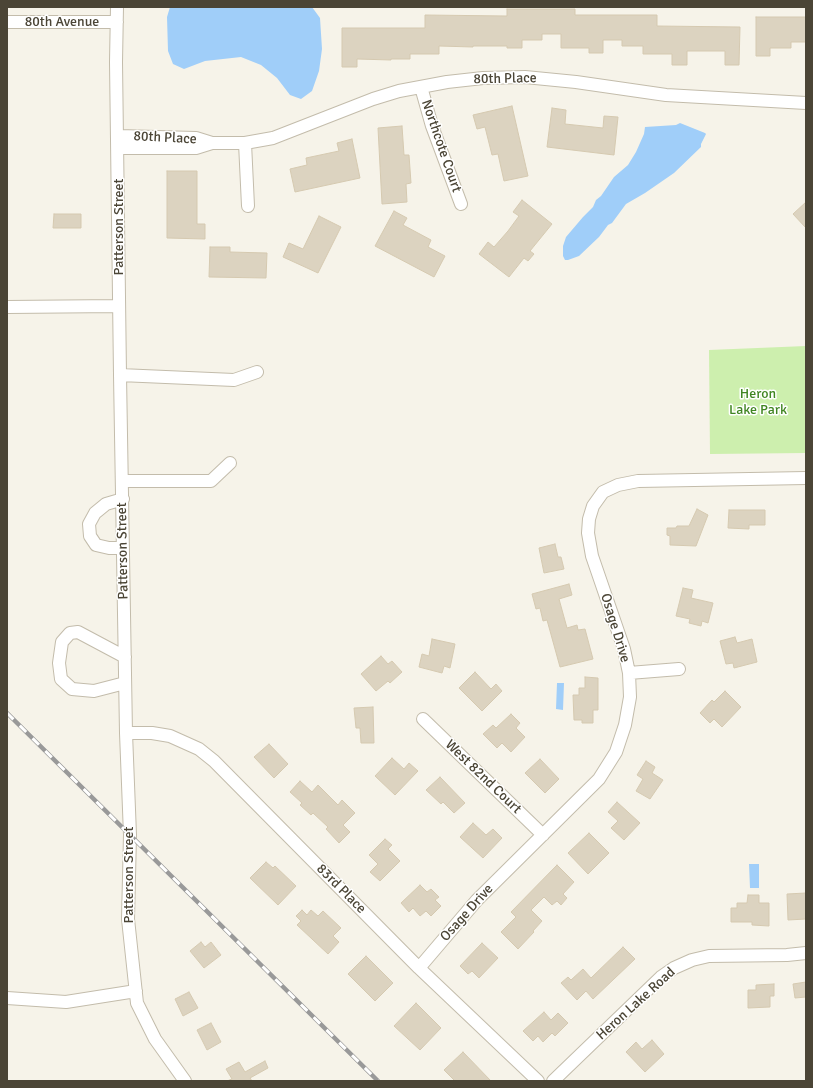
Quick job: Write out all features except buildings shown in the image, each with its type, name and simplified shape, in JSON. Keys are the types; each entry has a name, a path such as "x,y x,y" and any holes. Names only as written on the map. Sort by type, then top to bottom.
{"street":[{"name":"Patterson Street","path":"117,7 120,375 126,732 130,835 128,919 136,1003 155,1039 185,1081"},
{"name":"80th Avenue","path":"7,22 117,22"},
{"name":"80th Place","path":"118,142 196,148 212,143 245,143 273,138 372,99 447,82 483,78 525,77 576,82 666,95 806,103"},
{"name":"Northcote Court","path":"421,87 432,126 461,204"},
{"path":"245,143 248,206"},
{"path":"7,307 119,306"},
{"path":"120,375 234,380 257,372"},
{"path":"122,481 211,481 230,463"},
{"name":"Osage Drive","path":"419,968 477,900 599,779 616,752 628,711 630,697 629,673 624,649 592,556 588,533 589,519 593,506 603,492 618,484 638,481 806,478"},
{"path":"123,499 106,504 95,513 89,524 90,536 96,545 109,548 123,548"},
{"path":"125,657 78,632 70,633 62,642 59,663 61,679 72,689 94,691 125,683"},
{"path":"629,673 679,668"},
{"name":"West 82nd Court","path":"423,719 543,835"},
{"name":"83rd Place","path":"126,732 152,733 170,736 198,749 214,761 419,968 538,1081"},
{"name":"Heron Lake Road","path":"553,1081 661,978 674,968 692,960 709,956 787,954 806,952"},
{"path":"7,998 66,1002 136,991"}],"green space":[{"name":"Heron Lake Park","path":"806,346 806,453 710,454 709,350"}],"water":[{"path":"170,7 312,7 320,18 322,49 319,71 312,91 301,99 290,95 277,78 261,65 241,57 205,61 184,69 173,64 168,51 167,17"},
{"path":"680,123 706,134 701,147 674,173 626,204 612,223 608,225 599,237 579,256 565,260 563,256 563,246 566,237 593,207 596,200 601,196 614,177 628,165 636,152 644,134 645,127 676,125"},
{"path":"557,683 564,683 563,710 556,709"},
{"path":"749,864 759,864 759,888 750,888"}],"railway":[{"path":"7,713 378,1081"}]}
